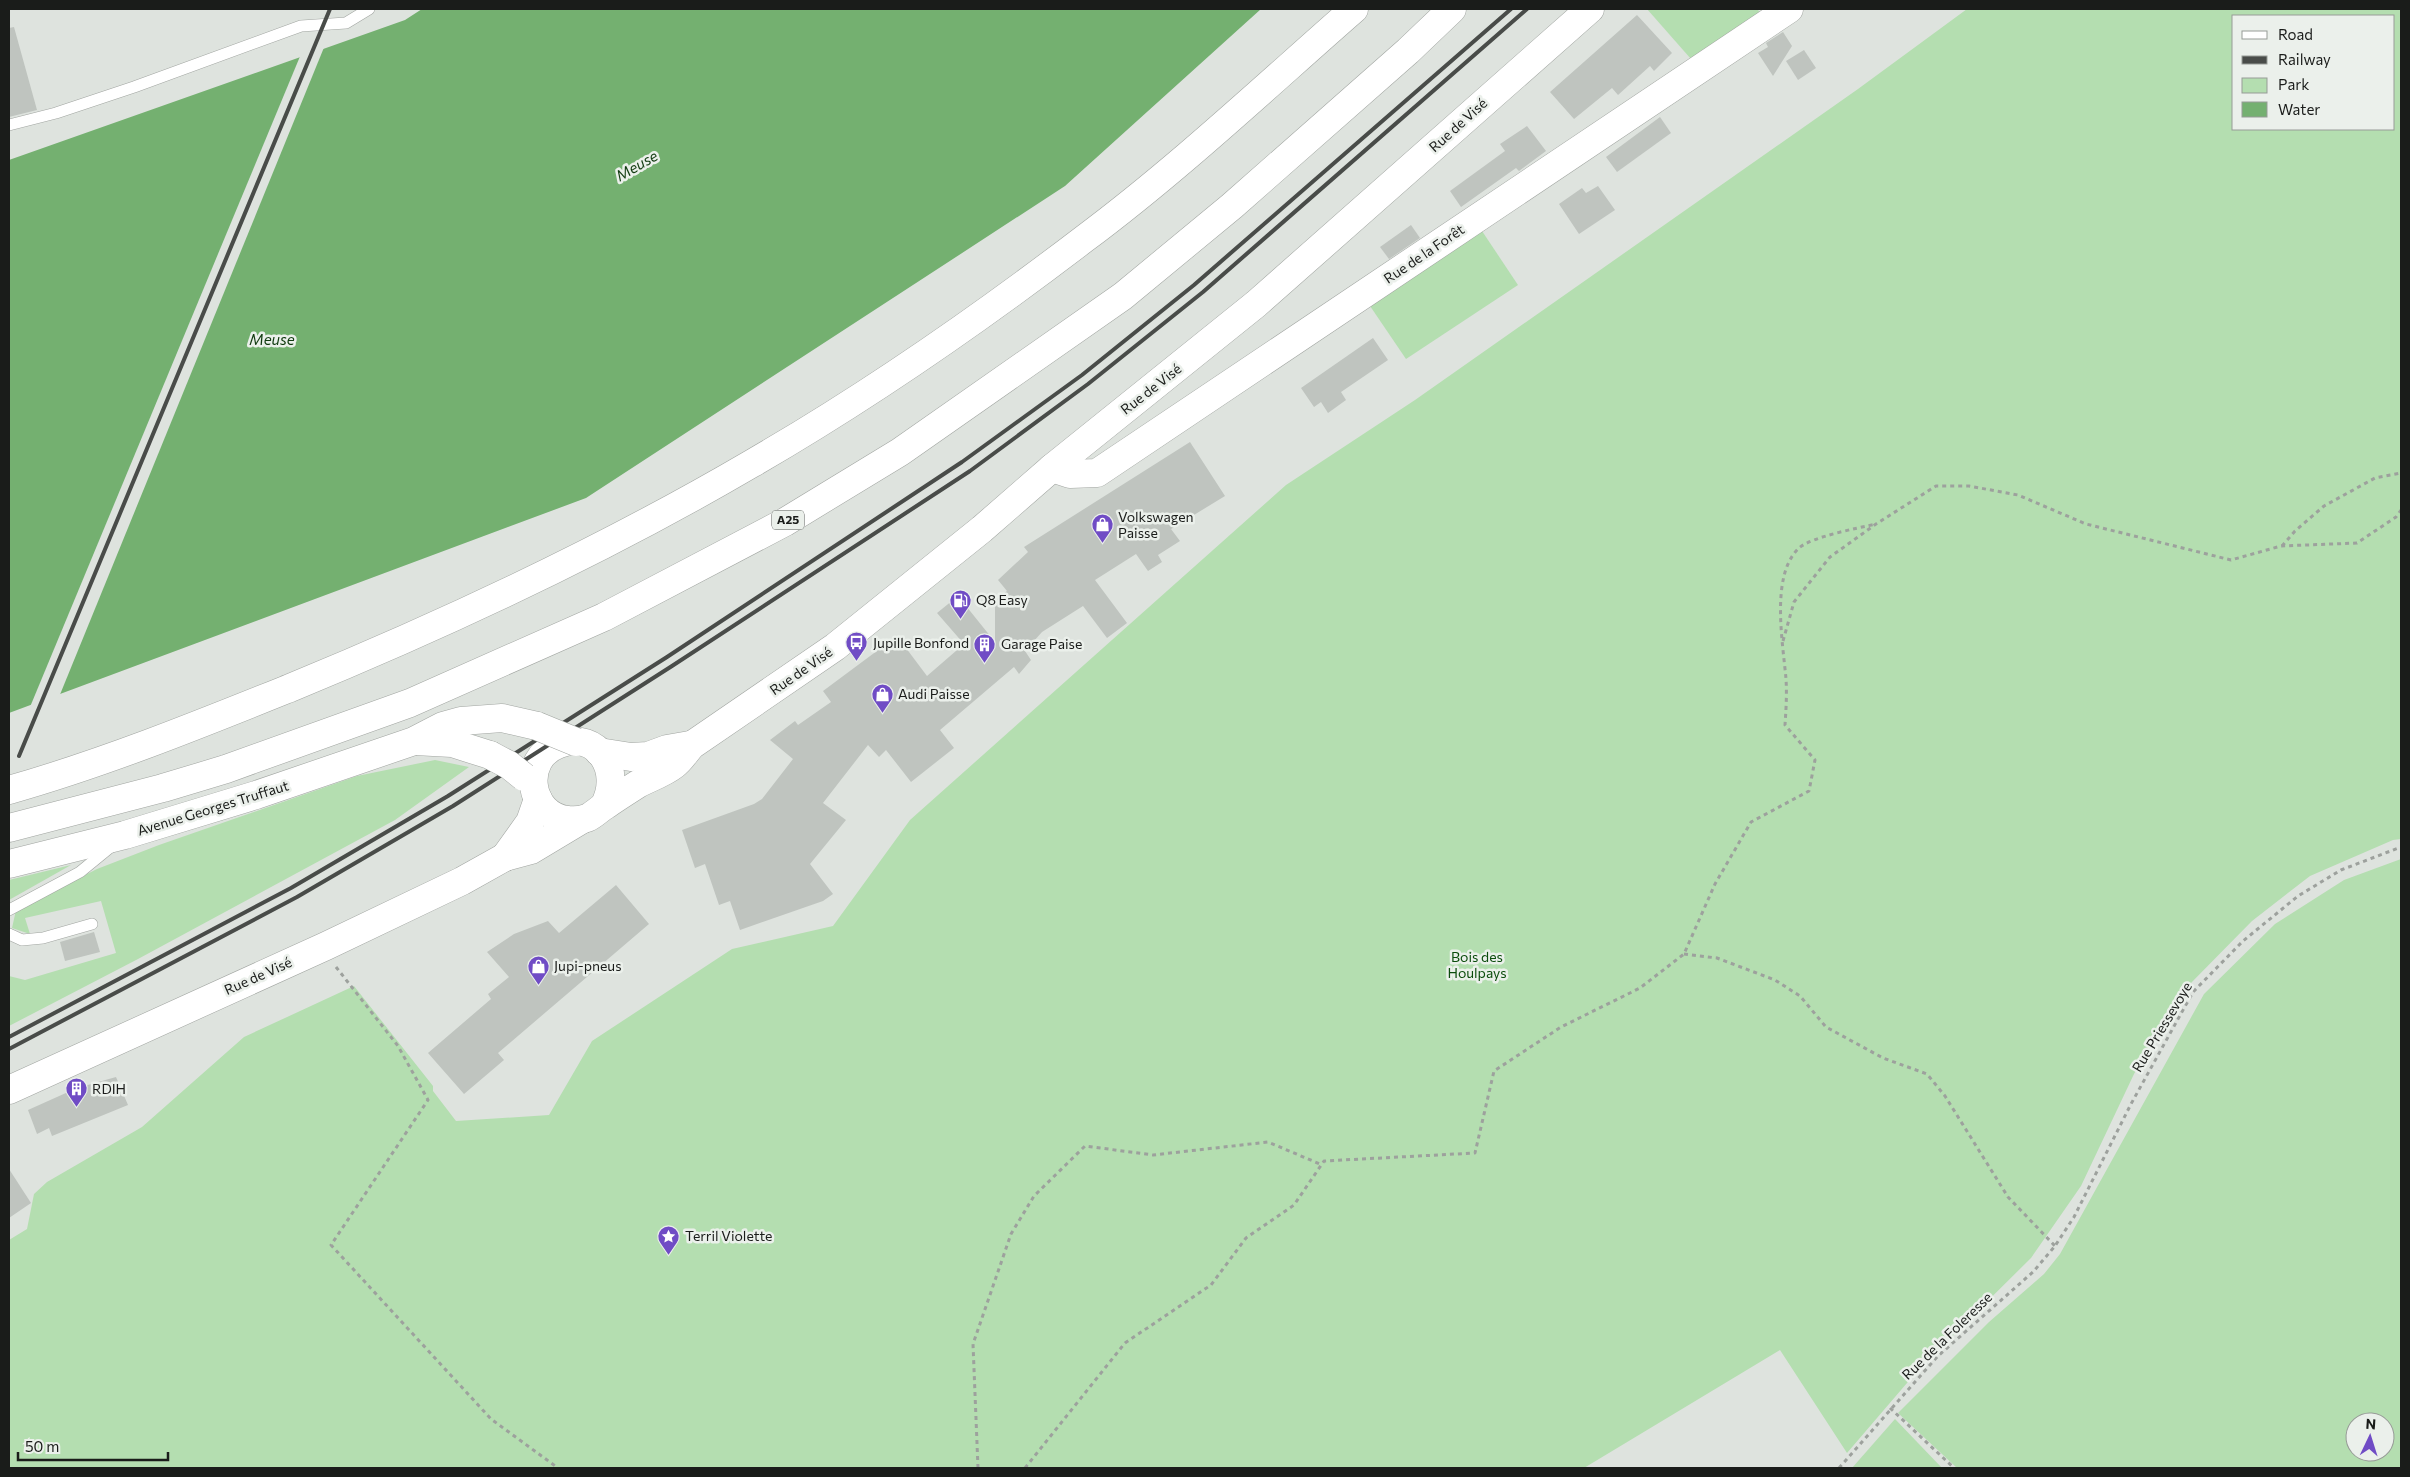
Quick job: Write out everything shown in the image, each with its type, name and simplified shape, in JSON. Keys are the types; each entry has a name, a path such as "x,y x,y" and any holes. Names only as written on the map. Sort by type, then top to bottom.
{"main road":[{"path":"9,790 152,742 339,667 513,589 632,529 751,464 884,381 975,319 1087,237 1189,153 1354,9"},
{"name":"A25","path":"9,828 163,788 226,769 410,704 604,617 786,522 900,452 1123,296 1232,206 1408,51 1452,9"},
{"name":"Rue de Visé","path":"9,1090 326,946 462,881 505,857 531,850 638,784 674,765 692,745 759,701 835,647 982,529 1052,468 1256,304 1590,9"},
{"name":"Rue de la Forêt","path":"1052,468 1070,474 1097,473 1789,9"},
{"name":"Avenue Georges Truffaut","path":"9,864 125,834 256,795 414,741 443,726 475,719 502,718 536,726 588,747"},
{"name":"Avenue Georges Truffaut","path":"414,741 452,744 490,756 509,764 532,783"},
{"name":"Rue de Visé","path":"505,857 530,822 532,783 542,756 554,746 588,747 630,757 648,756 667,749 692,745"},
{"path":"532,783 542,806 552,815 566,820 592,813 609,795 612,781 609,766 588,747"}],"lane":[{"path":"9,125 56,113 134,87 302,26 346,23 369,9"},
{"path":"9,910 80,872 125,834"},
{"path":"9,934 22,940 43,938 92,924"}],"path":[{"path":"2282,546 2295,531 2324,506 2375,478 2401,473"},
{"path":"1782,647 1794,602 1830,557 1876,524 1936,486 1969,486 2018,495 2086,524 2231,560 2282,546 2357,543 2396,517 2401,510"},
{"path":"1025,1468 1125,1343 1211,1285 1246,1238 1294,1204 1324,1161 1475,1153 1494,1071 1561,1027 1640,988 1684,954 1715,884 1751,822 1809,791 1815,760 1785,725 1786,680 1782,647 1781,612 1784,570 1799,548 1830,535 1876,524"},
{"name":"Rue Priessevoye","path":"2055,1246 2074,1217 2131,1104 2193,992 2243,941 2298,896 2341,870 2401,847"},
{"path":"1684,954 1717,958 1775,980 1800,996 1826,1027 1883,1058 1927,1074 1945,1096 2008,1197 2055,1246"},
{"path":"339,971 398,1046 428,1100 331,1246 491,1419 558,1468"},
{"path":"978,1468 973,1344 1010,1234 1034,1196 1085,1146 1153,1155 1268,1142 1320,1164"},
{"name":"Rue de la Foleresse","path":"1839,1468 1890,1408 1938,1356 2033,1272 2055,1246"},
{"path":"1890,1408 1954,1468"}],"green space":[{"path":"1647,9 1757,9 1761,13 1691,59"},
{"name":"Bois des Houlpays","path":"1967,9 2401,9 2401,839 2393,840 2310,876 2252,921 2188,986 2134,1074 2081,1186 2031,1258 1919,1369 1847,1453 1780,1350 1584,1468 9,1468 9,1240 27,1229 34,1194 47,1182 142,1127 244,1037 354,986 433,1086 433,1091 456,1121 549,1115 592,1041 732,949 833,926 910,820 1286,485 1415,400 1858,89"},
{"path":"1480,228 1518,285 1406,359 1368,303"},
{"path":"435,760 469,767 395,820 138,959 9,1026 9,976 25,980 116,953 101,901 25,918 30,934 12,928 16,910 97,869 159,845 357,776"},
{"path":"2401,859 2401,1468 1957,1468 1898,1413 1989,1322 2044,1274 2060,1254 2204,994 2275,924 2344,880"},
{"path":"71,865 9,900 9,880"},
{"path":"1895,1419 1942,1468 1852,1468"}],"water":[{"name":"Meuse","path":"422,9 1261,9 1065,186 586,498 9,713 9,160 405,20"}],"pier":[{"path":"325,45 59,697 30,707 301,54"}],"building":[{"path":"1637,15 1672,53 1654,71 1650,66 1618,95 1612,88 1574,119 1550,92"},
{"path":"14,27 37,110 9,117 9,28"},
{"path":"1783,32 1792,46 1773,76 1758,53 1768,47 1766,43"},
{"path":"1804,50 1816,68 1798,80 1786,61"},
{"path":"1660,117 1671,133 1617,172 1606,157"},
{"path":"1527,126 1546,151 1519,171 1516,168 1461,207 1450,191 1505,151 1500,144"},
{"path":"1598,186 1615,210 1579,234 1559,204 1582,188 1586,193"},
{"path":"1411,225 1420,238 1389,259 1380,247"},
{"path":"1373,338 1388,360 1341,392 1346,400 1328,413 1321,402 1314,407 1301,388"},
{"path":"1190,442 1225,496 1171,529 1180,541 1158,555 1162,562 1148,571 1136,554 1095,580 1127,623 1107,638 1083,606 1042,632 1025,651 1031,660 1019,674 1014,667 940,730 954,748 911,782 886,750 879,757 868,745 823,803 846,820 810,864 833,894 823,901 740,930 730,901 719,905 705,864 695,868 682,830 754,804 762,799 793,759 770,740 795,721 798,725 831,702 823,691 897,636 927,676 964,644 937,613 958,596 995,642 995,600 1007,591 998,580 1028,552 1024,547"},
{"name":"Jupi-pneus","path":"616,885 649,924 498,1053 504,1060 464,1094 428,1053 491,999 488,994 509,977 487,952 514,934 548,921 559,933"},
{"path":"94,932 100,952 65,961 60,942"},
{"path":"116,1077 128,1105 52,1136 49,1128 37,1134 28,1110 77,1088"},
{"path":"9,1169 31,1203 9,1218"}],"railway":[{"path":"19,756 330,9"},
{"path":"9,1037 291,888 448,796 667,657 962,462 1082,375 1194,285 1511,9"},
{"path":"9,1049 297,897 453,806 672,666 970,471 1088,384 1203,292 1527,9"}],"place":[{"name":"Volkswagen Paisse","path":"1102,544"},
{"name":"Q8 Easy","path":"960,619"},
{"name":"Jupille Bonfond","path":"857,662"},
{"name":"Garage Paise","path":"985,663"},
{"name":"Audi Paisse","path":"882,713"},
{"name":"Jupi-pneus","path":"538,985"},
{"name":"RDIH","path":"76,1108"},
{"name":"Terril Violette","path":"669,1255"}]}
